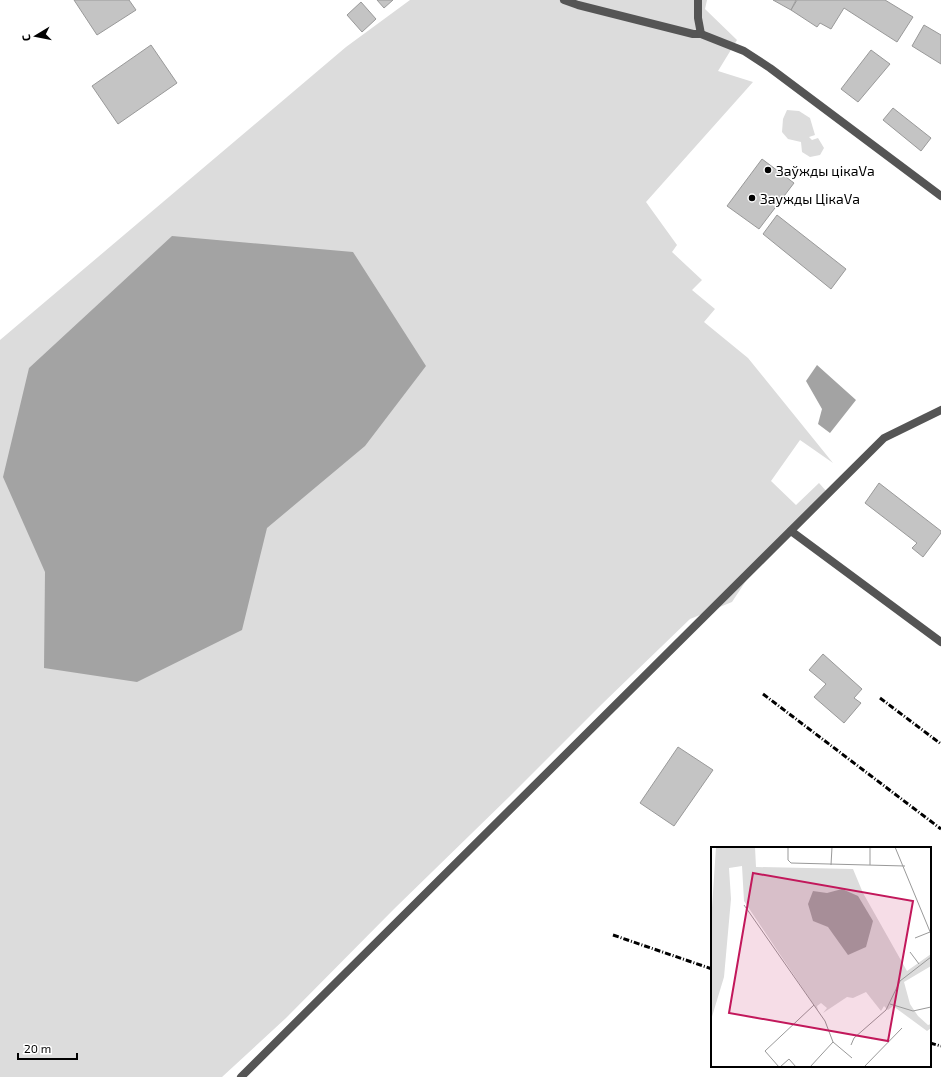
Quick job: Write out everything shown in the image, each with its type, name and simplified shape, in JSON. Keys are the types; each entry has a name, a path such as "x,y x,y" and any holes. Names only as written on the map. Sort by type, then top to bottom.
{"lane":[{"path":"564,0 585,7 693,34 700,34 744,51 770,68 941,196"},
{"path":"698,0 700,34"},
{"path":"241,1077 884,438 941,410"},
{"path":"791,531 941,642"}],"shaded area":[{"path":"410,0 707,0 705,9 737,40 718,71 753,82 646,202 677,245 672,252 702,280 692,290 715,309 704,322 748,358 833,463 800,440 771,481 796,505 819,483 827,492 763,555 732,602 690,619 394,909 286,1018 222,1077 0,1077 0,340 346,47"},
{"path":"787,110 799,111 810,118 815,135 809,137 812,140 818,138 824,148 820,155 810,157 802,152 801,142 788,139 782,132 783,119"},
{"path":"172,236 353,252 426,366 365,446 267,528 242,630 137,682 44,668 45,572 3,477 29,368"},
{"path":"817,365 856,400 830,433 818,424 822,409 806,381"}],"building":[{"path":"74,0 129,0 136,10 97,35"},
{"path":"377,0 393,0 384,8"},
{"path":"773,0 796,0 791,10"},
{"path":"797,0 885,0 913,17 897,42 844,8 831,29 820,23 817,27 791,10"},
{"path":"361,2 376,19 362,32 347,15"},
{"path":"924,25 941,35 941,64 912,46"},
{"path":"151,45 177,83 118,124 92,86"},
{"path":"871,50 890,64 858,102 841,89"},
{"path":"893,108 931,138 921,151 883,120"},
{"path":"762,159 794,183 759,229 727,206"},
{"path":"777,215 846,269 831,289 763,234"},
{"path":"879,483 941,531 923,557 912,548 917,543 865,503"},
{"path":"823,654 862,689 854,698 861,703 844,723 814,697 826,684 809,670"},
{"path":"678,747 713,770 674,826 640,803"}],"railway":[{"path":"763,694 941,829"},
{"path":"880,698 941,744"},
{"path":"613,935 711,969"},
{"path":"931,1043 941,1046"}],"place":[{"name":"Заўжды цікаVа","path":"768,170"},
{"name":"Заужды ЦікаVа","path":"752,198"}]}
